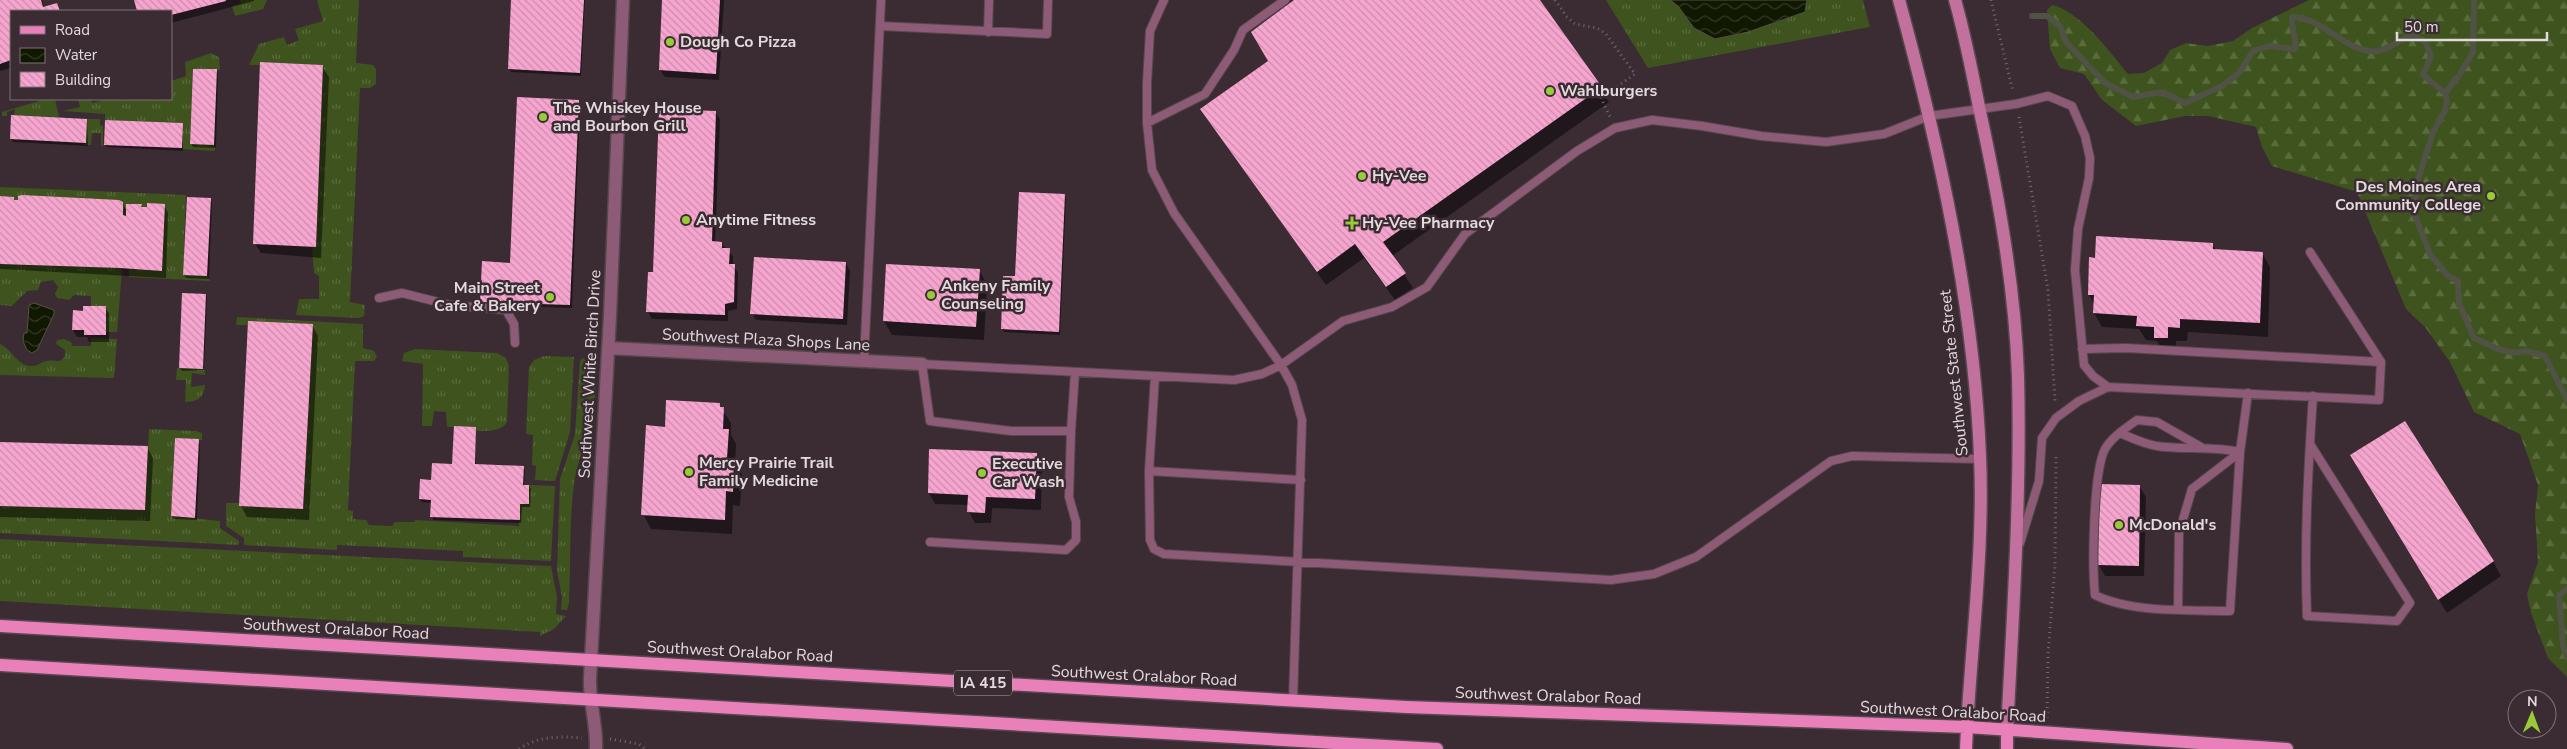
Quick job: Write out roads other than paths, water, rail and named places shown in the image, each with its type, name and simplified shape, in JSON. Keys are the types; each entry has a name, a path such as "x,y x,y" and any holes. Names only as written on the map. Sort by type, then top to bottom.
{"main road":[{"name":"Southwest State Street","path":"1899,0 1929,116 1962,285 1969,338 1980,459 1977,572 1966,749"},
{"path":"1955,0 1980,108 1997,194 2016,339 2018,376 2016,554 2007,749"},
{"name":"Southwest Oralabor Road","path":"0,626 1293,701 1406,707 1967,727 2287,749"},
{"path":"0,665 1437,749"}],"street":[{"name":"Southwest White Birch Drive","path":"596,749 596,738 589,700 608,348 623,0"},
{"name":"Southwest Plaza Shops Lane","path":"608,348 922,364"}],"lane":[{"path":"864,362 881,0"},
{"path":"988,32 989,0"},
{"path":"880,26 1048,34 1048,0"},
{"path":"1164,0 1150,31 1147,123 1152,170 1174,213 1281,365 1292,385 1302,420 1302,480 1293,701"},
{"path":"1147,123 1205,94 1234,50 1243,30 1285,0"},
{"path":"1071,431 1011,430 930,421 922,364 1234,380 1262,374 1281,365 1343,321 1392,307 1427,287 1465,234 1576,150 1616,128 1652,120 1761,136 1826,142 1884,134 1929,116 2016,104 2048,96 2072,106 2085,136 2090,158 2089,178 2078,228 2075,270 2084,365 2093,376 2108,387"},
{"path":"2016,554 2039,481 2042,438 2056,418 2079,401 2108,387 2379,400 2381,362 2310,252"},
{"path":"379,298 402,293 450,305 506,310 514,324 515,343"},
{"path":"2082,349 2126,348 2381,362"},
{"path":"930,542 1066,550 1076,540 1076,522 1069,497 1075,372"},
{"path":"1155,376 1149,471 1148,531 1154,549 1164,554 1602,580 1654,574 1696,557 1831,461 1852,456 1980,459"},
{"path":"2201,447 2157,422 2137,420 2120,432 2106,448 2096,485 2095,594 2109,602 2178,609 2230,611 2240,452 2248,393"},
{"path":"2310,444 2410,603 2397,620 2307,616 2306,512 2310,444 2313,396"},
{"path":"2120,432 2142,443 2164,447 2218,447 2240,452"},
{"path":"2178,609 2179,533 2192,489 2240,452"},
{"path":"1149,471 1302,480"}],"water":[{"path":"1670,0 1807,0 1805,12 1748,32 1715,39 1694,28 1678,6"},
{"path":"34,303 54,310 54,314 37,350 32,353 27,350 23,341 24,333 27,333 29,305"}],"waterway":[{"path":"2445,93 2458,77 2473,52 2474,0"},
{"path":"2032,16 2047,16 2060,26 2066,42 2105,83 2133,97 2162,92 2185,103 2222,86 2239,73 2253,51 2269,46 2295,49 2292,17 2315,23 2346,42 2367,51 2382,50 2410,35 2425,41 2431,56 2423,75 2445,93 2447,100 2445,111 2433,132 2418,180 2414,213 2430,254 2447,275 2458,281 2459,303 2474,338 2498,349 2515,353 2526,351 2545,356 2567,400"},
{"path":"2567,589 2559,595 2563,646 2567,657"}],"place":[{"name":"Dough Co Pizza","path":"670,42"},
{"name":"Wahlburgers","path":"1550,91"},
{"name":"The Whiskey House and Bourbon Grill","path":"543,117"},
{"name":"Hy-Vee","path":"1362,176"},
{"name":"Des Moines Area Community College","path":"2491,196"},
{"name":"Anytime Fitness","path":"686,220"},
{"name":"Hy-Vee Pharmacy","path":"1352,223"},
{"name":"Ankeny Family Counseling","path":"931,295"},
{"name":"Main Street Cafe & Bakery","path":"550,297"},
{"name":"Mercy Prairie Trail Family Medicine","path":"689,472"},
{"name":"Executive Car Wash","path":"982,473"},
{"name":"McDonald's","path":"2119,525"}]}
